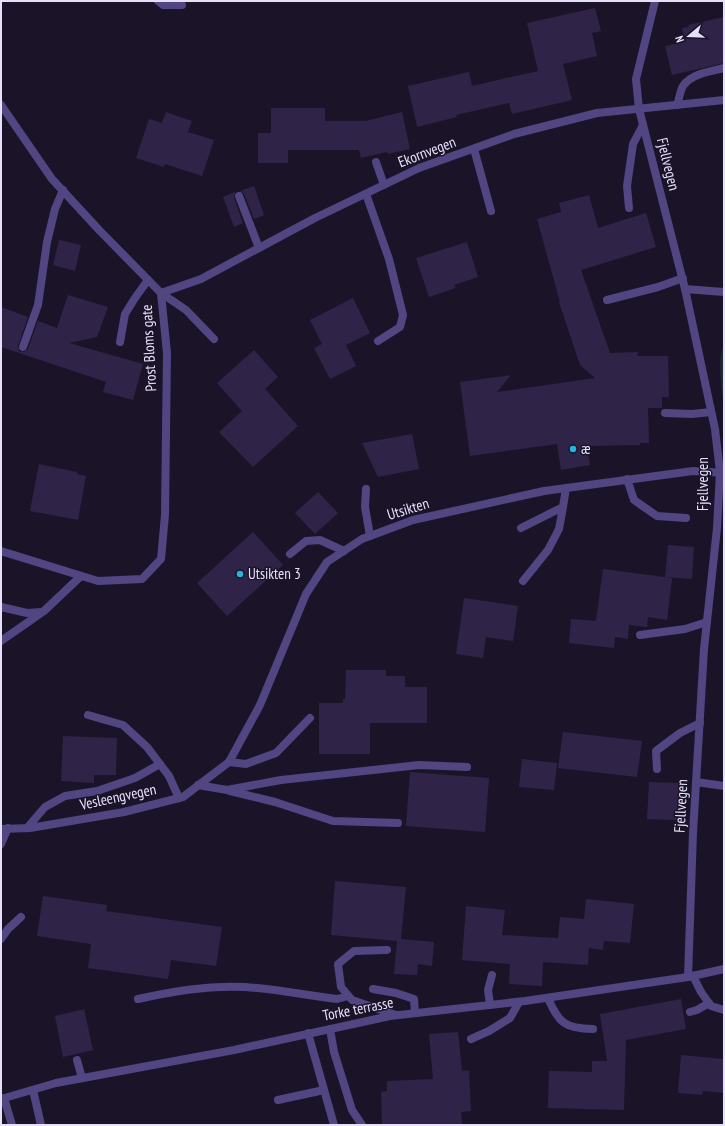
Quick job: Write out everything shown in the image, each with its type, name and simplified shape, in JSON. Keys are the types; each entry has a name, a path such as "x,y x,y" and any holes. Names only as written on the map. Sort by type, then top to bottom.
{"street":[{"path":"158,1 163,5 182,5"},
{"name":"Fjellvegen","path":"654,1 636,79 639,109 683,278 715,429 722,473 704,650 696,782 691,976"},
{"path":"677,105 683,87 692,78 713,70 724,68"},
{"name":"Ekornvegen","path":"161,293 201,279 316,218 419,168 514,134 597,113 724,100"},
{"name":"Prost Bloms gate","path":"1,105 52,179 100,231 161,293 167,353 165,515 161,559 142,579 98,581 1,551"},
{"path":"629,208 627,186 633,144 644,125"},
{"path":"474,148 491,211"},
{"path":"376,162 384,185"},
{"path":"23,347 38,305 47,242 54,209 63,190"},
{"path":"366,194 389,259 403,315 400,327 378,341"},
{"path":"239,196 259,248"},
{"path":"607,300 658,287 683,278"},
{"path":"120,342 125,314 148,280"},
{"path":"685,289 724,292"},
{"path":"161,293 186,310 214,339"},
{"path":"665,413 692,414 711,412"},
{"name":"Utsikten","path":"229,762 260,705 306,594 328,562 362,539 413,520 544,491 693,471 722,473"},
{"path":"627,479 634,500 657,516 686,518"},
{"path":"523,582 548,550 560,529 566,488"},
{"path":"366,489 365,507 370,536"},
{"path":"521,528 563,507"},
{"path":"290,554 306,541 320,540 344,551"},
{"path":"1,641 44,611 81,576"},
{"path":"1,607 28,613 44,611"},
{"path":"640,635 685,629 707,622"},
{"path":"88,715 123,725 147,747 169,776 179,798"},
{"path":"229,762 246,764 276,753 310,718"},
{"path":"657,769 656,751 680,733 700,723"},
{"name":"Vesleengvegen","path":"4,828 26,828 124,812 183,797 229,762"},
{"path":"26,828 45,807 65,796 97,791 135,778 160,764"},
{"path":"227,790 281,780 419,765 467,767"},
{"path":"696,782 724,786"},
{"path":"198,785 227,790 275,802 333,821 398,823"},
{"path":"1,844 4,828"},
{"path":"1,939 8,929 21,917"},
{"path":"387,950 354,951 338,964 341,987 352,1000 396,1015"},
{"name":"Torke terrasse","path":"3,1098 56,1083 234,1050 330,1028 396,1015 548,998 691,976 724,969"},
{"path":"490,1005 488,990 492,975"},
{"path":"691,976 711,1006 724,1010"},
{"path":"138,999 169,992 245,987 337,999 348,996"},
{"path":"373,989 396,993 414,999 415,1013"},
{"path":"548,998 554,1011 566,1026 593,1029"},
{"path":"471,1039 489,1031 510,1018 518,1002"},
{"path":"690,1012 709,1003"},
{"path":"330,1028 334,1052 345,1090 352,1110 362,1125"},
{"path":"308,1033 334,1125"},
{"path":"77,1060 82,1078"},
{"path":"33,1090 42,1125"},
{"path":"278,1100 324,1090"},
{"path":"3,1098 12,1125"}],"green space":[{"path":"724,344 724,407 720,366"}],"building":[{"path":"595,8 601,31 592,33 597,56 563,64 572,100 512,114 509,103 456,115 457,117 417,127 408,86 469,72 472,86 538,71 527,23"},
{"path":"724,17 724,63 672,75 665,46 685,42 682,28 689,27 688,25"},
{"path":"271,108 325,108 325,121 366,121 402,112 410,149 388,154 387,152 361,158 359,150 288,150 288,163 258,163 258,133 271,133"},
{"path":"166,112 192,121 188,132 214,140 202,176 165,164 164,167 136,158 149,119 162,123"},
{"path":"254,186 264,215 254,219 244,194 240,191"},
{"path":"235,192 234,198 243,223 234,227 223,197"},
{"path":"589,195 598,228 646,213 656,247 581,270 610,353 638,352 637,356 668,356 669,397 662,397 662,408 648,408 649,443 640,443 640,445 587,446 590,465 561,470 557,444 470,456 460,382 511,375 497,392 595,378 580,365 559,302 537,219 561,212 559,203"},
{"path":"59,240 81,245 75,271 53,265"},
{"path":"467,242 478,277 454,285 456,288 429,297 416,258"},
{"path":"68,295 108,307 97,337 69,343 143,364 133,400 103,392 106,382 1,347 1,307 28,317 18,346 19,351 24,352 28,349 38,321 57,328"},
{"path":"353,298 370,333 346,345 356,366 330,379 314,348 322,344 310,320"},
{"path":"254,350 278,377 265,389 298,426 253,467 219,432 242,411 217,383"},
{"path":"412,434 419,469 378,477 362,443"},
{"path":"39,464 77,472 77,474 86,476 78,520 30,511"},
{"path":"318,492 338,513 315,534 295,513"},
{"name":"Utsikten 3","path":"253,532 283,565 227,616 197,583"},
{"path":"668,545 694,547 692,579 665,577"},
{"path":"603,569 672,578 667,620 648,617 647,627 629,625 628,639 615,637 614,648 569,643 571,619 596,621"},
{"path":"464,598 518,606 513,641 486,637 483,658 456,654"},
{"path":"346,670 386,670 386,676 405,676 405,687 427,687 427,723 370,723 370,754 319,754 319,703 343,703 343,699 345,699"},
{"path":"563,732 642,741 637,777 558,768"},
{"path":"63,736 117,738 116,775 94,775 94,783 61,781"},
{"path":"522,759 557,763 554,790 519,787"},
{"path":"410,772 489,778 485,832 406,826"},
{"path":"649,782 679,783 677,820 647,819"},
{"path":"335,881 406,887 401,939 434,942 432,966 418,964 417,975 394,974 397,941 331,935"},
{"path":"43,896 107,905 106,911 222,927 216,966 171,960 168,979 88,968 91,944 37,936"},
{"path":"586,899 634,904 630,943 604,941 603,950 589,948 588,965 543,962 542,986 509,984 510,964 462,960 466,906 505,910 502,935 558,938 560,917 584,919"},
{"path":"681,999 686,1029 626,1040 624,1110 548,1108 549,1071 592,1072 592,1061 607,1061 600,1014"},
{"path":"84,1009 93,1050 63,1057 55,1016"},
{"path":"458,1032 462,1071 469,1070 471,1111 461,1112 462,1125 382,1125 381,1092 387,1091 387,1081 433,1079 429,1034"},
{"path":"681,1055 724,1059 724,1093 703,1091 702,1095 678,1093"}],"place":[{"name":"æ","path":"573,449"},
{"name":"Utsikten 3","path":"240,574"}]}
